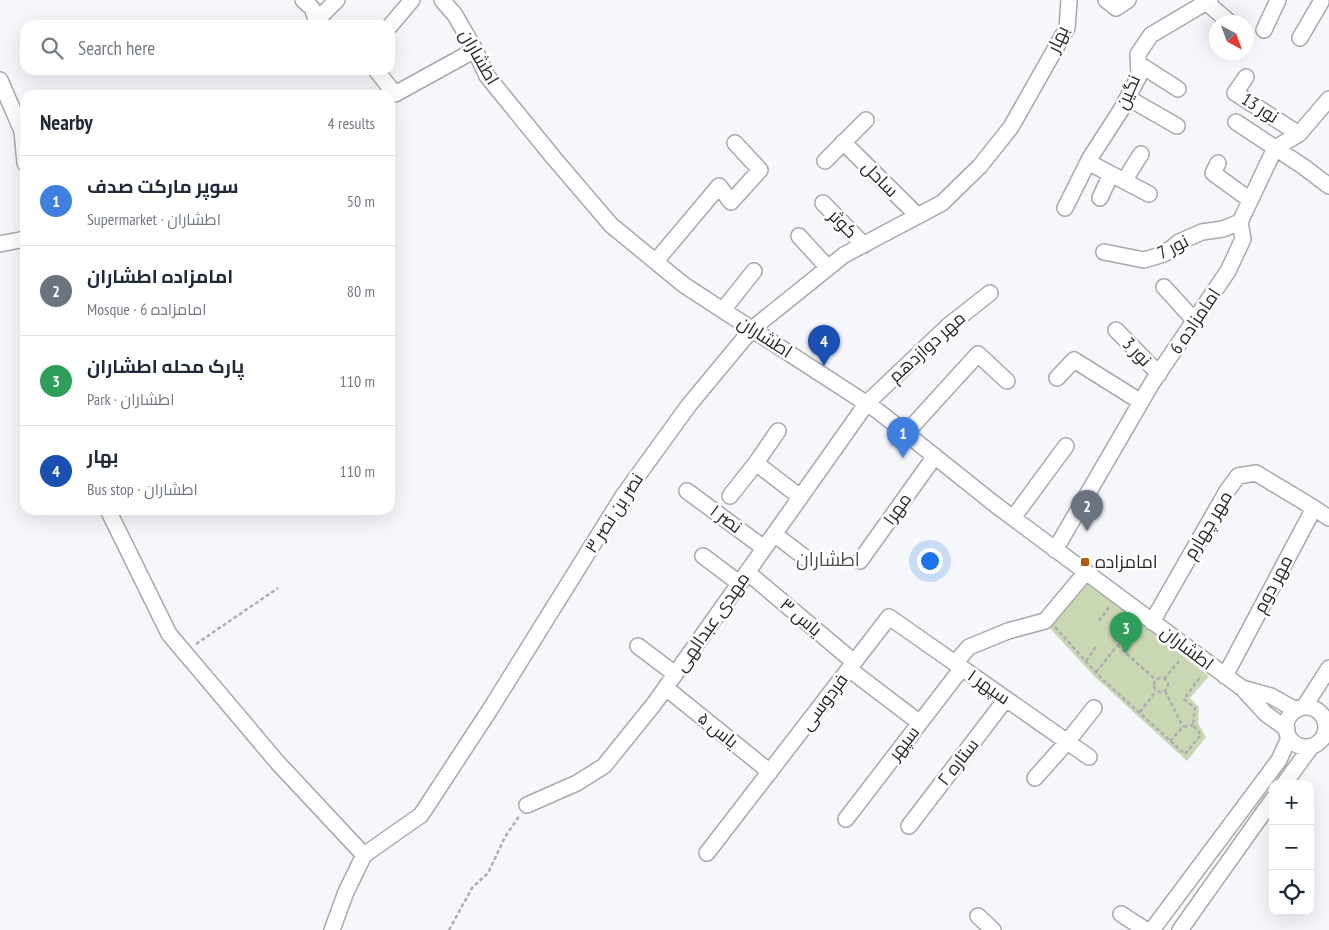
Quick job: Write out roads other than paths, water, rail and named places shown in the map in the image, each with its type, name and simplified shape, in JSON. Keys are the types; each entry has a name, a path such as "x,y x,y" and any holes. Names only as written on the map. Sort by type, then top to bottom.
{"street":[{"path":"303,0 312,8 317,20"},
{"path":"320,20 337,0"},
{"path":"395,20 412,0"},
{"name":"اطشاران","path":"442,0 455,15 476,50 487,76 611,225 684,285 867,404 906,433 1013,518 1086,572 1146,626 1242,688 1266,714 1288,733"},
{"name":"بهار","path":"752,329 844,255 942,203 980,166 1011,127 1067,28 1069,0"},
{"path":"1106,0 1116,8 1128,0"},
{"path":"1264,30 1278,0"},
{"path":"1207,1 1222,15"},
{"name":"نگین","path":"1065,208 1088,162 1128,98 1139,76 1138,54 1151,35 1207,1"},
{"path":"1300,38 1322,2"},
{"path":"395,94 476,50"},
{"path":"1139,64 1178,88"},
{"path":"380,75 392,90"},
{"name":"نور 13","path":"1246,77 1236,93 1299,134"},
{"path":"0,80 20,126"},
{"path":"1128,98 1177,126"},
{"path":"1275,148 1299,134 1329,100"},
{"path":"825,161 866,120"},
{"path":"1236,122 1329,186"},
{"name":"ساحل","path":"843,142 918,216"},
{"path":"656,261 719,186 731,202 760,170 735,143"},
{"name":"امامزاده 6","path":"1055,550 1158,374 1228,271 1243,239 1240,222 1275,148"},
{"path":"1100,198 1141,154"},
{"path":"1088,162 1149,194"},
{"path":"1218,163 1213,173 1250,200"},
{"name":"کوثر","path":"822,203 864,245"},
{"name":"نور 7","path":"1104,252 1144,260 1164,254 1179,242 1202,232 1223,229 1240,222"},
{"path":"799,236 828,268"},
{"path":"0,244 20,240"},
{"path":"723,310 754,271"},
{"path":"1164,287 1195,321"},
{"name":"مهر دوازدهم","path":"867,404 948,326 990,293"},
{"name":"نصر بن نصر ۳","path":"364,855 421,815 491,708 623,496 690,405 752,329"},
{"name":"نور 3","path":"1116,330 1158,374"},
{"path":"906,433 978,354 1007,381"},
{"path":"1057,378 1074,360 1142,402"},
{"name":"مهدی عبدالهی","path":"527,805 577,782 604,766 666,688 867,404"},
{"path":"730,496 778,431"},
{"path":"1013,518 1066,446"},
{"name":"مهر۱","path":"860,561 935,456"},
{"path":"756,463 800,497"},
{"name":"مهر چهارم","path":"1146,626 1227,491 1238,476 1256,473 1314,508"},
{"name":"نصر ۱","path":"687,490 764,548"},
{"path":"1314,508 1329,518"},
{"name":"مهر دوم","path":"1225,676 1314,508"},
{"path":"110,515 169,634 278,763 364,855 346,892 332,930"},
{"path":"774,534 806,559"},
{"name":"یاس ۳","path":"703,556 743,578 920,723"},
{"name":"سپهر","path":"846,819 920,723 969,648 1008,631 1045,621 1086,572"},
{"name":"سپهر ۱","path":"889,617 1089,757"},
{"name":"فردوسی","path":"707,853 889,617"},
{"path":"638,646 675,674"},
{"path":"1152,930 1278,760 1288,733 1291,715 1300,709 1329,668"},
{"name":"یاس ۵","path":"666,688 770,772"},
{"name":"اطشاران","path":"1242,688 1271,696 1300,709"},
{"name":"ستاره ۲","path":"909,826 1006,699"},
{"path":"1035,778 1094,708"},
{"path":"1288,733 1297,745 1304,748 1318,743 1323,737 1327,713 1314,708 1300,709"},
{"path":"1287,780 1311,747"},
{"path":"1180,930 1269,805"},
{"path":"1121,914 1146,930"},
{"path":"978,916 993,930"}],"place":[{"name":"بهار","path":"824,366"},
{"name":"سوپر مارکت صدف","path":"903,458"},
{"name":"امامزاده اطشاران","path":"1087,531"},
{"name":"امامزاده","path":"1085,562"},
{"name":"پارک محله اطشاران","path":"1126,653"}],"district":[{"name":"اطشاران","path":"828,559"}]}
